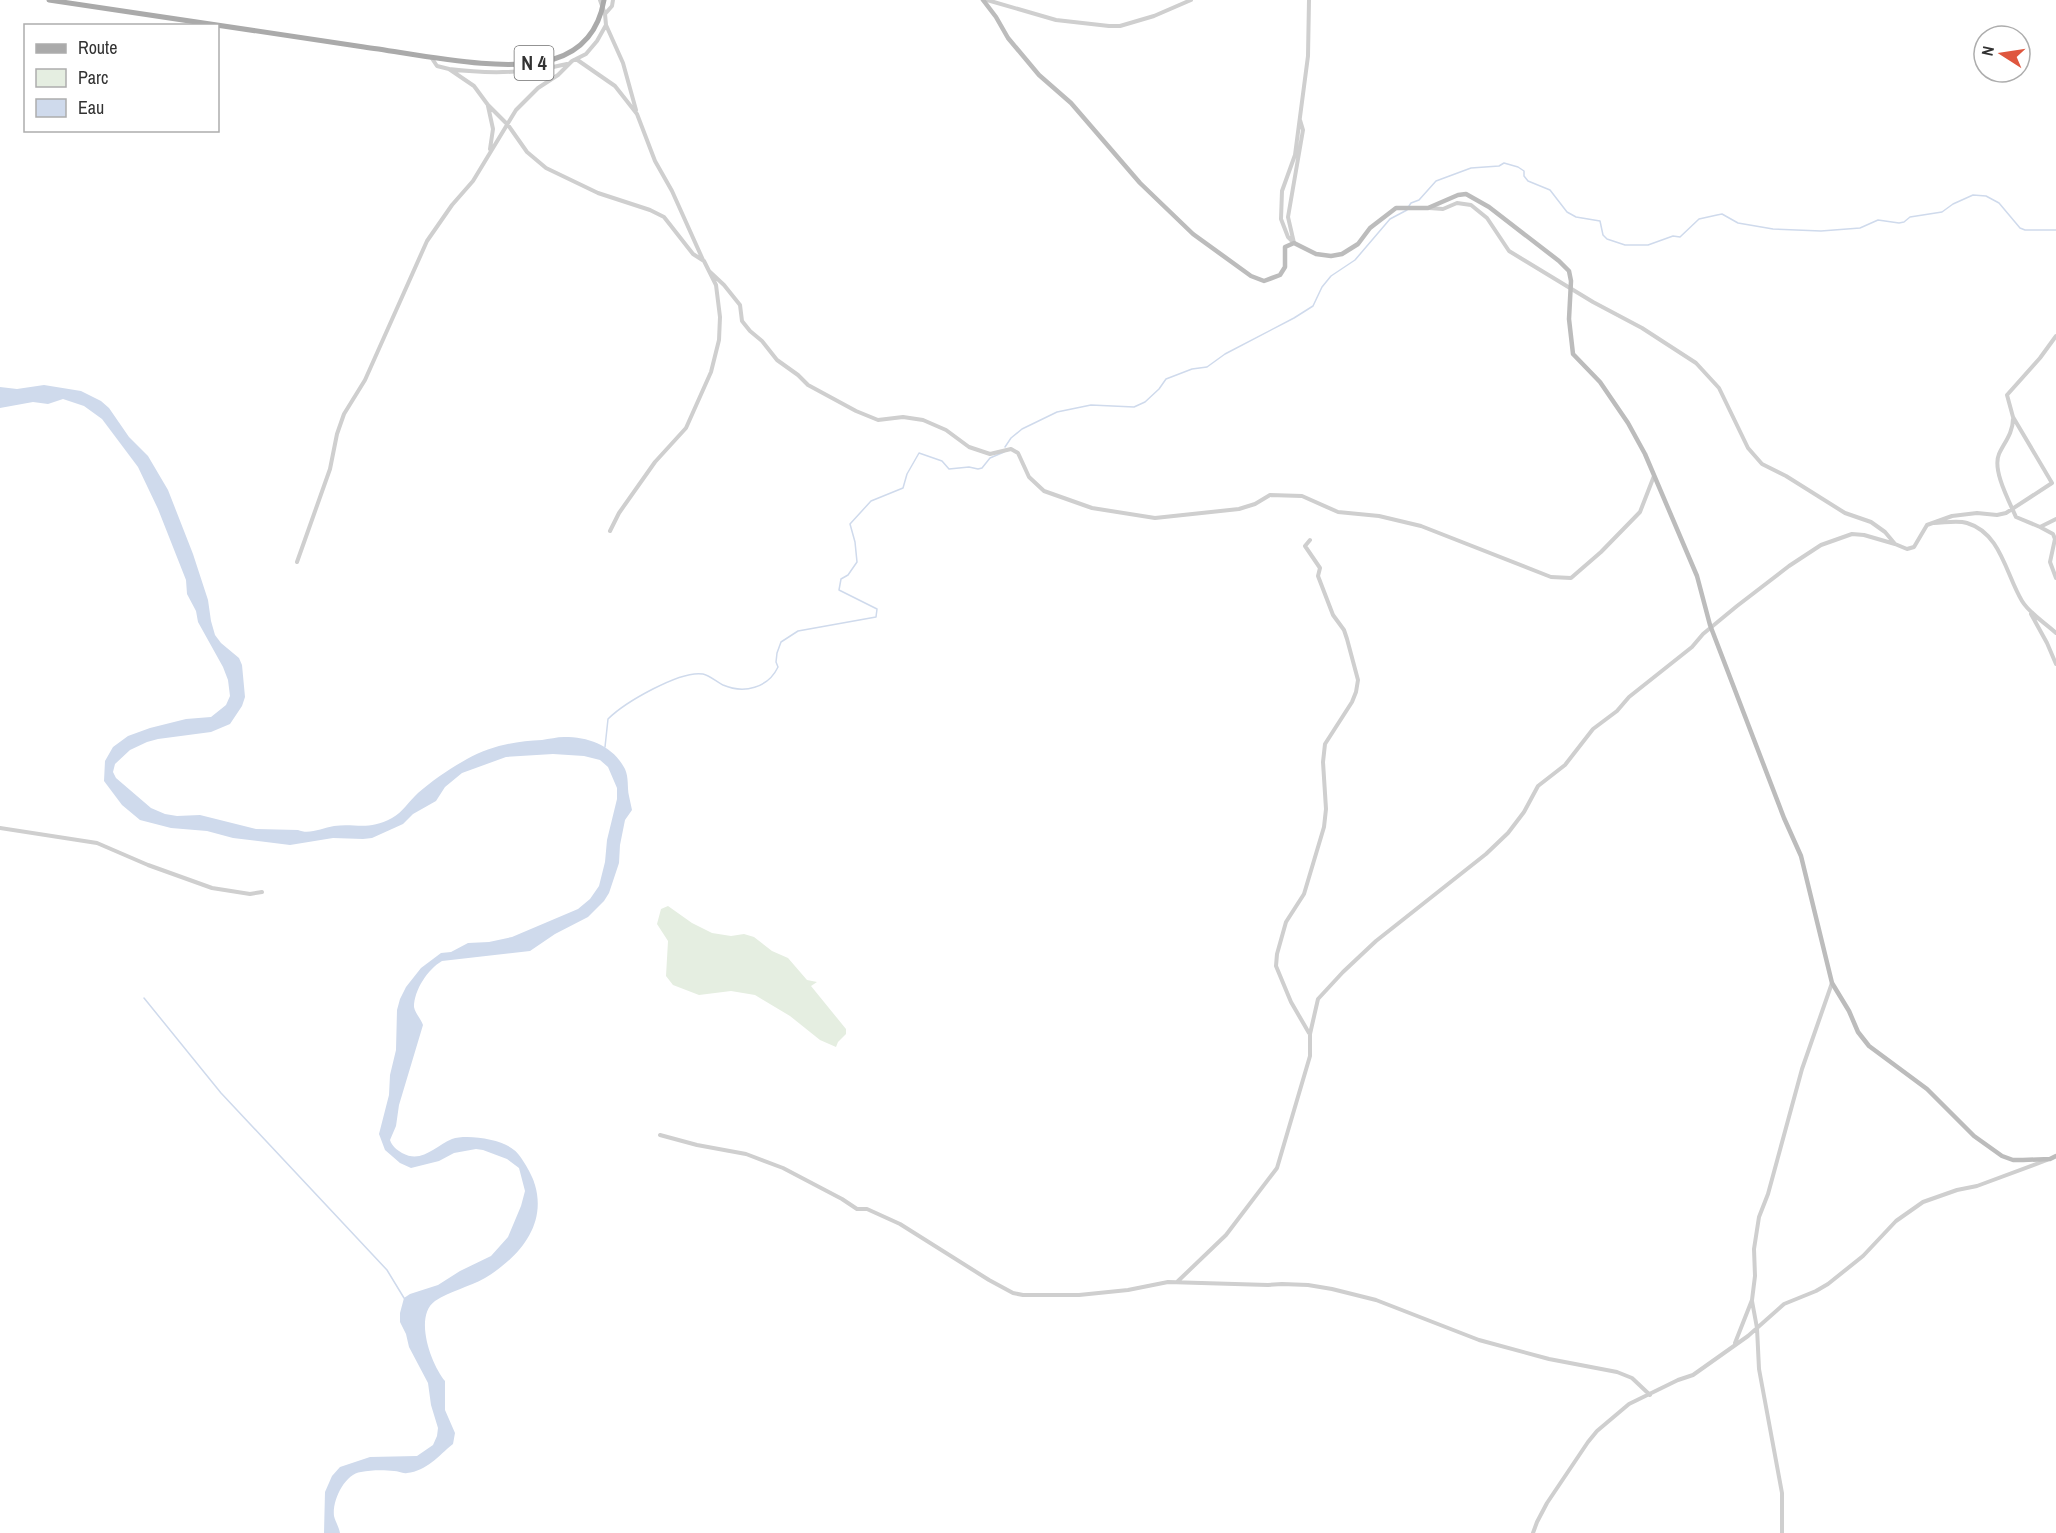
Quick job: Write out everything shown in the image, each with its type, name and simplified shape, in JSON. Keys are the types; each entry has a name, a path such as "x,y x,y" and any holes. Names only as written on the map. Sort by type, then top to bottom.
{"main road":[{"name":"N 4","path":"49,0 210,24"},
{"name":"N 4","path":"219,25 431,57 508,64 538,63 572,51 587,39 597,25 602,2"}],"street":[{"path":"605,14 612,6 613,0"},
{"path":"985,0 1056,20 1109,26 1120,26 1154,16 1191,0"},
{"path":"985,0 1008,38 1039,75 1071,103 1140,183 1208,246 1251,276 1264,281 1280,275 1285,267 1285,247 1294,243"},
{"path":"1309,0 1308,56 1295,156 1282,191 1281,219 1288,237 1294,243 1316,254 1331,256 1342,254 1358,244 1370,228 1396,208 1443,209 1457,203 1471,205 1486,218 1509,251 1572,290 1642,328 1696,363 1719,388 1748,448 1762,464 1786,476 1845,513 1871,522 1885,532 1895,544"},
{"path":"602,2 606,25 623,63 637,114 655,161 675,197 716,285 720,317 719,340 711,372 686,428 655,462 619,513 610,531"},
{"path":"297,562 330,469 337,434 344,414 365,380 427,241 452,205 473,181 516,110 538,88 586,54 606,25"},
{"path":"431,57 436,66 475,72 530,70 570,64"},
{"path":"576,59 598,72 615,86 637,114"},
{"path":"449,69 474,86 528,152 546,168 598,193 650,210 663,217 693,254 704,261"},
{"path":"488,105 493,129 490,151"},
{"path":"1294,243 1288,217 1303,130 1300,120"},
{"path":"1428,208 1458,195 1466,194 1489,207 1569,271 1572,290 1569,319 1573,354 1600,382 1614,401 1645,454 1697,576 1711,628 1784,818 1801,856 1832,983 1849,1011 1858,1032 1869,1046 1927,1089 1974,1136 2002,1156 2013,1160 2053,1157"},
{"path":"708,271 740,304 742,321 750,331 762,341 777,360 808,385 878,420 903,417 923,420 946,430 969,447 990,454 1011,449 1018,453 1029,477 1044,491 1092,508 1155,518 1239,509 1255,504 1270,495 1302,496 1338,512 1378,516 1421,526 1551,577 1571,578 1640,512 1654,476"},
{"path":"1177,1282 1226,1235 1276,1168 1310,1056 1310,1034 1318,999 1376,941 1486,854 1524,812 1538,786 1565,765 1593,729 1692,647 1711,628 1789,566 1821,545 1852,534 1864,535 1907,549 1914,547 1927,525 1952,516 1977,513 1996,516 2013,510 2052,483 2013,417 2007,395 2056,336"},
{"path":"2013,417 2011,430 1996,461 1999,476 2016,517 2053,534 2055,539 2050,562 2056,578"},
{"path":"2040,527 2056,519"},
{"path":"1934,523 1965,522 1977,527 1989,537 2006,564 2014,586 2048,643 2056,664"},
{"path":"1310,540 1305,546 1320,568 1318,576 1333,615 1344,630 1358,680 1352,702 1325,744 1324,827 1304,894 1286,922 1277,954 1276,966 1291,1002 1310,1034"},
{"path":"2030,612 2056,633"},
{"path":"0,828 97,843 148,865 212,888 250,894 261,892"},
{"path":"1735,1344 1752,1300 1755,1276 1753,1257 1757,1224 1768,1194 1802,1070 1832,983"},
{"path":"660,1135 746,1154 783,1168 857,1209 867,1209 900,1224 1012,1293 1079,1295 1177,1282 1282,1284 1332,1289 1376,1300 1479,1340 1549,1359 1617,1372 1632,1378 1650,1395"},
{"path":"1533,1533 1536,1522 1547,1503 1597,1431 1629,1404 1693,1375 1748,1336 1784,1304 1828,1284 1863,1256 1896,1221 1923,1202 2026,1169 2053,1157"},
{"path":"1752,1300 1757,1328 1759,1369 1782,1493 1782,1533"}],"green space":[{"path":"668,906 692,923 712,933 731,936 744,934 754,937 772,951 788,958 807,980 817,982 811,986 846,1029 846,1034 836,1047 820,1040 790,1016 755,995 731,991 699,995 673,985 666,976 668,941 657,924 661,909"}],"water":[{"path":"44,385 81,391 101,401 109,408 129,437 148,456 168,490 193,554 208,600 215,635 239,658 242,665 245,697 230,724 211,732 147,742 130,750 115,764 113,772 116,778 151,808 165,814 200,815 256,829 307,832 342,825 376,824 396,816 430,783 476,754 513,743 561,737 574,737 600,744 614,754 626,772 632,810 625,820 619,863 604,901 588,917 555,934 530,951 442,961 427,975 416,994 414,1007 423,1025 399,1105 391,1142 395,1148 409,1156 428,1153 452,1139 466,1137 509,1146 520,1156 532,1176 538,1200 537,1214 527,1239 508,1261 485,1278 435,1301 425,1318 430,1353 445,1381 445,1410 455,1433 453,1444 432,1462 414,1472 369,1471 350,1477 335,1503 334,1516 340,1533 324,1533 325,1492 332,1476 340,1467 370,1457 417,1456 433,1445 437,1436 438,1428 431,1405 428,1383 409,1347 400,1322 404,1298 438,1285 491,1256 508,1237 525,1191 519,1168 507,1159 483,1150 454,1153 439,1161 411,1168 400,1163 385,1150 379,1134 389,1095 390,1075 396,1050 397,1010 400,999 421,968 441,953 451,952 468,943 489,942 512,937 578,909 590,899 599,886 605,862 617,788 608,767 600,760 584,756 553,754 506,757 462,773 445,787 436,801 413,814 403,824 372,838 333,838 290,845 233,838 207,831 171,828 140,820 122,805 104,781 105,761 113,747 128,736 150,728 186,719 211,717 226,705 230,696 228,680 198,622 196,611 187,594 186,580 158,509 138,467 102,419 84,406 63,399 48,404 33,402 0,408 0,387 17,389"}],"waterway":[{"path":"1409,206 1419,200 1436,181 1471,168 1499,166 1504,163 1518,167 1524,171 1524,176 1528,181 1550,190 1567,212 1576,217 1600,221 1603,235 1607,239 1625,245 1648,245 1673,236 1680,237 1699,219 1722,214 1738,223 1773,229 1821,231 1860,228 1878,220 1899,223 1910,217 1942,212 1973,195 1986,196 1999,203 2020,228 2056,230"},
{"path":"1005,447 1011,438 1022,429 1057,412 1091,405 1134,407 1145,402 1166,379 1192,369 1207,367 1225,354 1294,318 1313,306 1322,287 1331,276 1355,260 1390,219 1407,210"},
{"path":"605,747 608,719 626,705 667,682 693,674 703,674 731,688 755,687 774,674 778,667 777,653 781,642 798,631 876,617 877,609 839,590 841,579 848,575 857,562 850,524 871,501 903,488 907,474 919,453 942,461 949,469 969,467 978,469 982,468 990,458 1004,452"},
{"path":"144,998 221,1093 387,1270 404,1298"}]}
